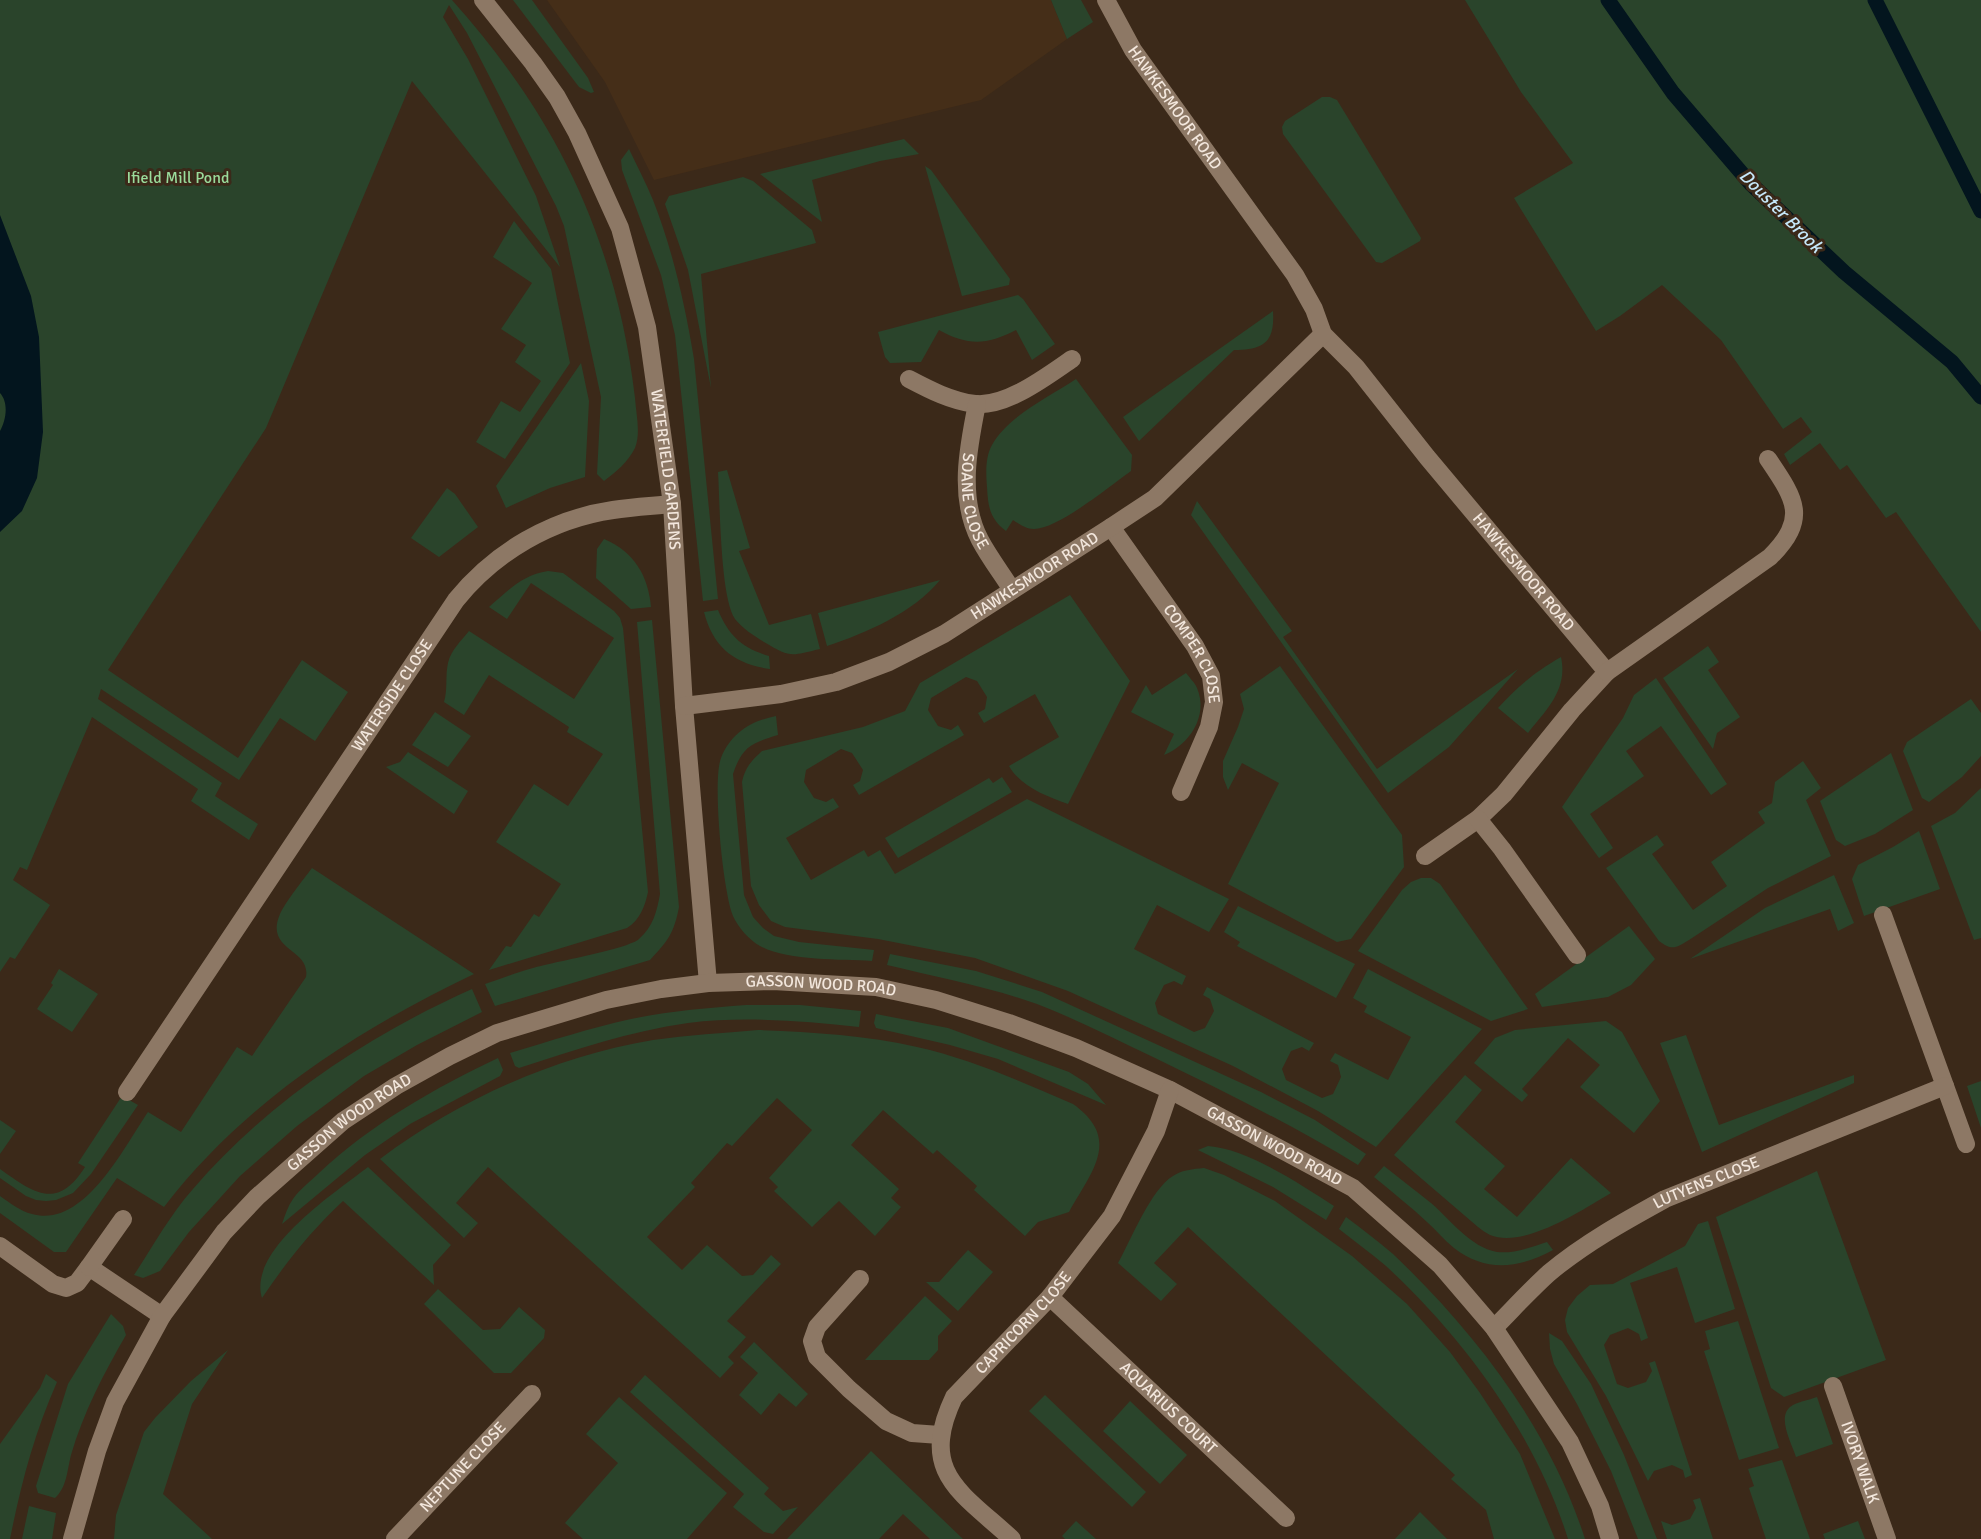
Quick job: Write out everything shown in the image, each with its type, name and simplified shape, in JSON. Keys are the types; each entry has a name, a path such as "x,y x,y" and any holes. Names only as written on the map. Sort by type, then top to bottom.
{"street":[{"name":"WATERFIELD GARDENS","path":"483,0 557,97 594,168 620,228 647,327 672,504 684,706 708,983"},
{"name":"HAWKESMOOR ROAD","path":"1106,0 1133,50 1295,275 1314,309 1323,334 1356,367 1426,457 1607,672"},
{"name":"HAWKESMOOR ROAD","path":"684,706 781,694 836,682 889,662 944,634 1155,498 1323,334"},
{"path":"909,379 936,393 977,404 1002,400 1011,396 1072,359"},
{"name":"SOANE CLOSE","path":"977,404 968,454 969,512 979,539 1012,590"},
{"path":"1425,856 1478,819 1504,794 1565,718 1607,672 1770,556 1783,544 1791,531 1795,516 1792,498 1768,459"},
{"name":"WATERSIDE CLOSE","path":"127,1092 456,600 473,579 492,561 511,549 570,520 613,510 672,504"},
{"name":"COMPER CLOSE","path":"1111,527 1195,646 1211,676 1214,702 1209,727 1181,792"},
{"path":"1478,819 1577,955"},
{"path":"1883,915 1966,1144"},
{"name":"GASSON WOOD ROAD","path":"72,1539 97,1451 115,1402 162,1316 217,1241 257,1197 343,1121 396,1086 497,1033 606,1000 661,989 708,983 773,981 876,987 936,1000 1009,1023 1076,1048 1170,1090 1353,1188 1440,1265 1494,1329 1569,1442 1600,1506 1610,1539"},
{"name":"LUTYENS CLOSE","path":"1494,1329 1548,1274 1606,1231 1665,1199 1945,1086"},
{"name":"CAPRICORN CLOSE","path":"1012,1539 946,1474 940,1454 940,1435 946,1415 954,1397 1050,1297 1113,1216 1156,1131 1170,1090"},
{"path":"0,1246 53,1284 66,1288 77,1283 123,1219"},
{"path":"89,1267 162,1316"},
{"path":"860,1279 817,1327 812,1341 817,1357 886,1421 912,1433 940,1435"},
{"name":"AQUARIUS COURT","path":"1050,1297 1286,1518"},
{"name":"IVORY WALK","path":"1833,1386 1887,1539"},
{"name":"NEPTUNE CLOSE","path":"395,1539 532,1394"}],"shaded area":[{"path":"547,0 1051,0 1067,39 981,100 654,180 605,82"}],"green space":[{"name":"Ifield Mill Pond","path":"0,0 452,0 497,54 537,112 575,181 588,211 618,303 631,366 638,430 637,442 632,453 604,481 597,474 601,397 564,226 556,206 467,33 449,5 443,17 468,59 536,196 560,267 412,81 266,428 108,670 238,758 302,660 348,692 315,741 280,718 239,780 101,689 98,699 222,783 215,796 258,824 249,840 191,801 198,789 92,717 27,870 20,867 13,880 50,905 15,959 10,957 0,972"},
{"path":"513,0 532,0 588,78 594,92 591,93 579,87"},
{"path":"1051,0 1081,0 1093,22 1067,39"},
{"path":"1465,0 1981,0 1981,632 1896,512 1886,518 1847,465 1840,470 1820,443 1790,465 1784,454 1812,432 1801,417 1783,429 1721,340 1662,285 1596,331 1514,198 1573,163 1521,92"},
{"path":"1322,97 1337,100 1421,238 1420,241 1382,263 1376,262 1283,134 1282,127 1285,121"},
{"path":"904,139 919,154 880,161 812,180 822,222 760,174"},
{"path":"629,149 660,219 678,278 687,319 694,359 718,599 703,601 675,335 661,275 622,170 621,160"},
{"path":"925,166 931,170 1010,279 1009,285 962,296"},
{"path":"743,177 753,181 812,230 816,243 701,274 711,388 688,270 665,204 669,196"},
{"path":"514,221 551,269 570,363 505,459 476,442 501,401 520,412 541,381 515,362 526,345 501,329 532,283 493,257"},
{"path":"1018,295 1055,344 1032,360 1016,330 996,339 978,342 959,339 939,330 921,362 890,363 885,357 878,332"},
{"path":"1273,311 1272,330 1266,342 1253,348 1234,350 1139,441 1123,417"},
{"path":"581,363 589,401 585,477 550,488 506,508 496,486"},
{"path":"1076,379 1132,455 1131,471 1084,506 1056,522 1034,529 1013,520 1006,531 996,522 989,507 986,471 992,445 1018,416"},
{"path":"727,470 750,548 739,551 769,625 811,614 820,649 796,654 786,653 752,634 735,619 726,591 720,526 718,472"},
{"path":"447,488 455,494 478,527 439,557 411,538"},
{"path":"1197,501 1292,631 1283,637 1377,769 1518,669 1449,747 1388,793 1191,515"},
{"path":"604,539 624,551 638,566 647,585 651,607 631,609 596,578 597,549"},
{"path":"548,571 563,573 620,618 623,628 648,892 641,912 627,928 489,970 506,946 511,947 534,914 539,917 561,884 496,842 534,784 568,806 603,754 567,732 569,727 489,675 464,715 444,702 447,668 449,658 469,631 574,699 614,638 531,583 507,619 489,607 523,580"},
{"path":"940,580 929,592 903,612 873,628 827,646 818,613"},
{"path":"1070,595 1130,681 1068,804 1027,785 1009,766 1059,737 1035,694 984,723 978,713 985,709 987,697 977,681 966,677 931,698 928,710 938,726 951,730 958,725 964,735 859,795 853,785 860,781 863,770 852,753 841,749 806,770 804,782 814,798 826,802 833,798 839,807 786,838 811,880 864,850 868,857 880,850 895,874 1027,799 1229,899 1209,932 1157,905 1134,949 1186,976 1182,985 1174,981 1164,985 1155,1003 1158,1014 1194,1032 1205,1028 1214,1011 1210,999 1203,995 1207,987 1314,1043 1309,1051 1302,1047 1291,1051 1282,1069 1286,1080 1322,1098 1333,1094 1341,1077 1338,1065 1330,1061 1335,1053 1388,1080 1411,1037 1364,1012 1367,1006 1353,998 1368,969 1482,1029 1376,1147 1318,1111 1233,1066 1068,991 975,958 878,939 785,927 771,921 759,905 751,886 742,782 747,769 762,751 863,727 905,711 920,683"},
{"path":"718,610 727,627 738,640 751,649 769,656 770,669 746,663 727,652 719,644 704,612"},
{"path":"652,620 679,907 675,924 666,942 650,960 495,1006 485,984 527,970 632,943 644,934 654,918 660,894 637,622"},
{"path":"1708,646 1719,662 1708,670 1740,717 1717,733 1713,749 1663,678"},
{"path":"1561,657 1559,689 1549,707 1528,733 1498,708 1527,680"},
{"path":"1280,666 1402,835 1404,867 1351,939 1337,942 1228,884 1279,783 1242,763 1228,790 1223,777 1223,761 1244,709 1240,694"},
{"path":"1186,673 1196,686 1200,699 1198,719 1189,737 1164,755 1174,734 1131,712 1146,685 1152,695"},
{"path":"1656,678 1727,784 1711,795 1661,726 1626,751 1644,776 1590,814 1613,848 1599,858 1562,807 1623,718 1634,695"},
{"path":"1971,699 1981,713 1981,756 1962,777 1929,802 1922,798 1903,751 1907,742"},
{"path":"435,712 471,736 448,767 412,745"},
{"path":"776,716 778,735 749,747 740,758 733,774 744,895 753,917 774,936 799,942 874,950 872,961 799,957 771,951 748,937 733,916 726,884 718,812 721,758 736,735 758,721"},
{"path":"408,752 468,791 454,814 386,767 400,762"},
{"path":"1891,753 1913,810 1875,834 1845,846 1836,840 1820,801"},
{"path":"1803,761 1821,788 1806,800 1831,856 1768,888 1681,945 1671,947 1659,941 1606,868 1657,835 1664,845 1652,854 1693,910 1727,886 1711,862 1765,823 1758,812 1772,803 1775,782"},
{"path":"1002,777 1012,792 898,858 885,838 989,778 993,783"},
{"path":"1981,788 1981,938 1974,940 1931,826 1955,813"},
{"path":"1919,831 1940,889 1864,916 1852,879 1858,865"},
{"path":"312,868 474,974 430,996 345,1045 266,1102 196,1169 164,1207 117,1178 66,1252 54,1252 0,1213 0,1196 19,1209 32,1214 51,1215 69,1209 85,1198 100,1182 148,1112 181,1132 237,1047 252,1056 306,977 306,967 302,960 283,943 278,935 277,926 283,909"},
{"path":"1834,875 1854,923 1838,931 1830,909 1690,959 1765,908"},
{"path":"1421,878 1431,878 1440,884 1528,1009 1491,1021 1358,951 1402,890 1411,882"},
{"path":"1238,906 1355,964 1336,998 1237,946 1240,942 1224,932"},
{"path":"1629,926 1655,959 1631,985 1608,997 1542,1007 1535,994"},
{"path":"890,954 976,971 1042,992 1261,1092 1315,1120 1366,1154 1358,1165 1257,1108 1081,1023 1037,1004 1000,992 887,965"},
{"path":"59,969 98,994 72,1032 37,1009 53,985 51,983"},
{"path":"472,989 482,1012 417,1045 364,1076 297,1126 240,1176 189,1232 160,1271 143,1278 134,1275 185,1199 222,1157 253,1128 322,1074 358,1050 395,1027"},
{"path":"746,1005 800,1005 861,1011 859,1027 795,1021 752,1020 709,1021 666,1026 603,1042 519,1068 515,1066 510,1053 631,1019"},
{"path":"876,1014 948,1028 1069,1072 1088,1084 1106,1105 998,1059 876,1028 874,1023"},
{"path":"1606,1021 1622,1032 1660,1101 1634,1133 1580,1087 1600,1065 1568,1038 1522,1089 1528,1095 1522,1102 1474,1063 1495,1038 1515,1030"},
{"path":"758,1030 838,1035 898,1043 957,1058 1015,1079 1073,1104 1088,1117 1096,1130 1099,1143 1098,1156 1093,1169 1069,1212 1038,1222 1025,1236 974,1190 977,1186 937,1150 933,1154 883,1110 851,1145 899,1189 891,1198 901,1207 875,1236 839,1201 812,1227 774,1191 778,1187 769,1178 812,1130 777,1098 732,1146 727,1143 691,1183 695,1187 647,1237 682,1270 707,1245 742,1276 753,1275 771,1255 781,1264 727,1321 746,1337 728,1357 734,1363 720,1378 488,1167 456,1203 478,1223 464,1238 380,1159 442,1117 509,1083 544,1069 580,1057 653,1040"},
{"path":"1686,1035 1719,1125 1854,1075 1854,1083 1702,1152 1660,1043"},
{"path":"498,1058 503,1070 500,1076 410,1124 365,1155 282,1224 293,1199 339,1155 404,1108"},
{"path":"1465,1075 1482,1090 1455,1122 1505,1166 1484,1189 1517,1217 1571,1158 1611,1193 1552,1226 1519,1237 1504,1238 1490,1235 1478,1227 1394,1155"},
{"path":"1981,1081 1981,1128 1967,1086"},
{"path":"122,1096 138,1105 91,1174 73,1193 56,1200 36,1200 26,1196 0,1178 0,1169 34,1191 45,1194 65,1189 75,1181 85,1167 78,1163"},
{"path":"0,1120 16,1131 0,1154"},
{"path":"1208,1146 1240,1154 1273,1169 1334,1206 1326,1220 1273,1187 1198,1150"},
{"path":"1384,1166 1431,1203 1478,1245 1497,1252 1509,1252 1547,1242 1553,1250 1528,1261 1503,1265 1478,1261 1466,1256 1450,1245 1421,1216 1374,1177"},
{"path":"368,1167 451,1245 433,1265 434,1285 343,1201 300,1247 262,1298 261,1280 268,1261 281,1242 316,1207"},
{"path":"1204,1168 1224,1175 1275,1201 1352,1256 1407,1304 1450,1352 1520,1454 1555,1539 1494,1539 1486,1510 1451,1479 1455,1475 1188,1227 1154,1263 1177,1284 1161,1301 1118,1263 1149,1203 1165,1183 1180,1172"},
{"path":"1817,1171 1886,1360 1784,1397 1771,1388 1716,1217"},
{"path":"1346,1217 1393,1254 1424,1284 1481,1350 1507,1385 1531,1421 1552,1459 1585,1539 1568,1539 1537,1463 1495,1391 1470,1357 1415,1294 1386,1266 1339,1229"},
{"path":"1708,1221 1735,1309 1695,1323 1677,1267 1630,1283 1648,1338 1641,1341 1639,1334 1628,1328 1610,1335 1604,1345 1617,1384 1628,1388 1646,1382 1652,1371 1649,1363 1655,1361 1692,1475 1685,1478 1683,1470 1672,1465 1654,1471 1648,1481 1606,1396 1567,1332 1565,1320 1568,1308 1590,1285 1613,1284 1685,1246 1698,1224"},
{"path":"968,1250 993,1272 958,1311 926,1282 939,1282"},
{"path":"438,1289 483,1330 500,1329 519,1307 545,1330 544,1338 511,1373 494,1373 424,1304"},
{"path":"925,1296 952,1321 938,1336 938,1350 929,1360 865,1360"},
{"path":"111,1314 123,1326 126,1335 88,1409 76,1439 62,1489 55,1498 38,1493 36,1486 68,1384"},
{"path":"1738,1321 1779,1448 1739,1460 1704,1351 1710,1349 1705,1331"},
{"path":"1549,1333 1562,1341 1591,1384 1624,1455 1657,1539 1638,1539 1611,1471 1554,1364"},
{"path":"754,1342 808,1394 796,1407 779,1393 761,1415 739,1395 758,1373 740,1357"},
{"path":"228,1350 192,1404 163,1494 212,1539 114,1539 116,1515 144,1432 191,1381"},
{"path":"46,1374 57,1382 29,1459 10,1539 0,1539 0,1444 40,1388"},
{"path":"645,1375 769,1488 764,1494 783,1511 798,1507 773,1534 764,1532 733,1507 744,1494 630,1392"},
{"path":"1045,1395 1146,1492 1132,1507 1029,1411"},
{"path":"619,1397 727,1493 687,1539 583,1539 565,1523 618,1463 586,1434"},
{"path":"1817,1397 1833,1444 1796,1457 1785,1424 1786,1412 1796,1404"},
{"path":"1130,1401 1187,1455 1160,1484 1103,1431"},
{"path":"871,1451 963,1539 930,1539 903,1514 879,1539 787,1539"},
{"path":"1782,1460 1810,1539 1766,1539 1749,1488 1754,1486 1748,1469"},
{"path":"1700,1498 1713,1539 1667,1539 1661,1521 1672,1525 1690,1519 1696,1508 1693,1500"},
{"path":"29,1506 56,1513 52,1539 22,1539"},
{"path":"1420,1512 1447,1539 1395,1539"},
{"path":"1076,1521 1096,1539 1065,1539 1062,1536"},
{"path":"1858,1521 1865,1539 1825,1539 1823,1534"}],"water":[{"path":"0,215 31,296 39,337 43,432 37,478 22,511 0,532 0,431 6,412 5,402 0,393"}],"waterway":[{"name":"Douster Brook","path":"1608,0 1673,93 1751,184 1844,272 1952,362 1981,397"},
{"path":"1875,0 1981,211"}]}
